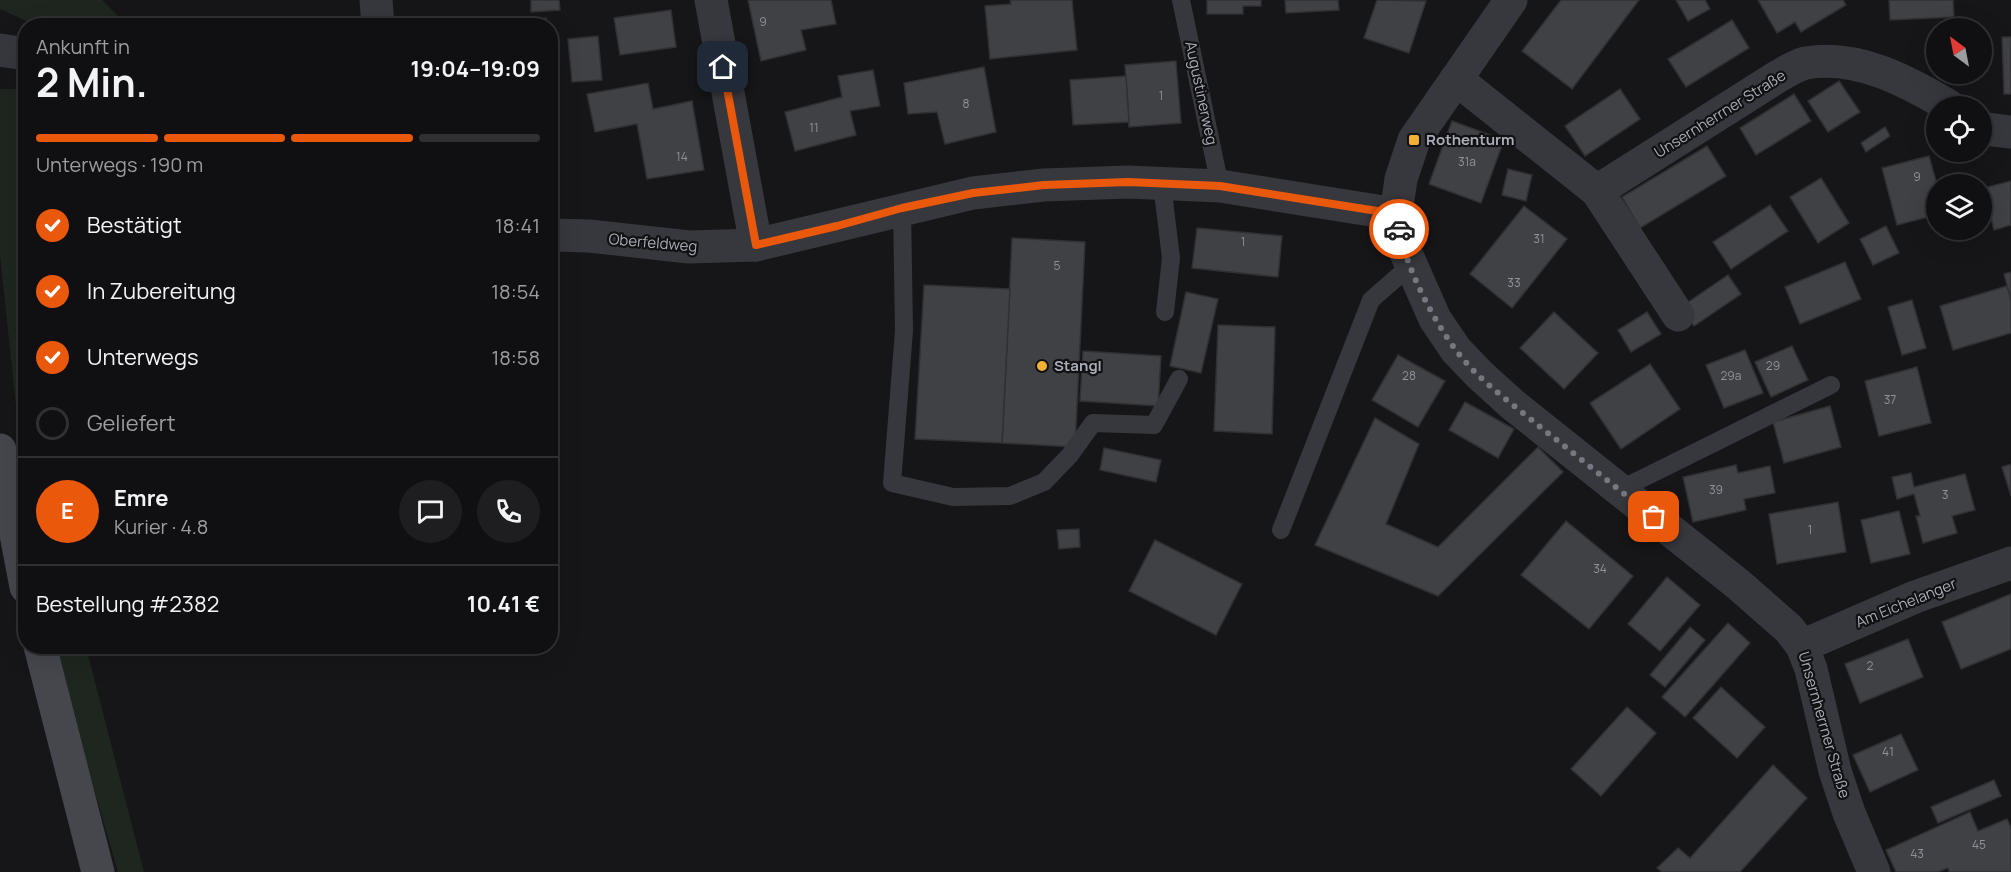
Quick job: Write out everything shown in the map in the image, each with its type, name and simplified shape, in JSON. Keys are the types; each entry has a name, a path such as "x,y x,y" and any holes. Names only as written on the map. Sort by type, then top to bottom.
{"main road":[{"path":"0,450 18,545"},
{"path":"42,654 98,872"}],"street":[{"path":"376,0 377,18"},
{"path":"711,0 756,245"},
{"name":"Unsernherrner Straße","path":"1511,0 1414,140 1401,179 1396,214 1402,244 1435,319 1456,350 1480,375 1512,404 1739,585 1789,629 1802,646 1820,700 1835,771 1849,813 1874,872"},
{"name":"Unsernherrner Straße","path":"1597,191 1777,77 1804,63 1835,61 1872,69 1932,96"},
{"path":"1456,79 1597,191 1678,315"},
{"path":"1992,130 2011,132"},
{"name":"Oberfeldweg","path":"558,235 589,236 689,247 756,245 902,208 973,193 1044,185 1128,182 1220,186 1396,214"},
{"name":"Am Eichelanger","path":"1802,646 1915,597 2011,563"}],"lane":[{"name":"Augustinerweg","path":"1181,0 1220,186"},
{"path":"1162,184 1171,258 1165,312"},
{"path":"902,208 904,331 892,483 953,497 1010,496 1044,482 1070,455 1093,423 1154,425 1179,380"},
{"path":"1281,530 1371,300 1411,265"},
{"path":"1620,490 1831,385"}],"shaded area":[{"path":"0,0 102,0 120,18 20,18 0,9"},
{"path":"0,89 18,89 18,425 0,254"},
{"path":"57,654 88,654 144,872 118,872"}],"building":[{"path":"531,0 559,0 560,10 531,12"},
{"path":"748,0 831,0 836,24 801,30 806,50 761,61"},
{"path":"1010,0 1072,0 1077,50 990,59 985,6 1011,4"},
{"path":"1207,0 1261,0 1261,6 1243,6 1243,14 1207,14"},
{"path":"1285,0 1338,0 1339,10 1286,13"},
{"path":"1377,0 1426,1 1409,53 1364,38"},
{"path":"1561,0 1639,0 1572,89 1522,51"},
{"path":"1676,0 1705,0 1710,9 1688,21"},
{"path":"1758,0 1843,0 1846,5 1801,32 1795,22 1777,33"},
{"path":"1889,0 1953,0 1954,17 1890,20"},
{"path":"671,10 676,47 620,55 614,18"},
{"path":"1732,20 1749,48 1686,87 1668,59"},
{"path":"598,36 602,80 572,82 568,39"},
{"path":"2002,37 2011,37 2011,94 2004,94"},
{"path":"1176,61 1181,123 1129,127 1125,65"},
{"path":"984,67 996,132 945,144 937,112 908,114 904,83"},
{"path":"873,70 880,106 850,111 856,135 795,151 785,112 842,97 838,76"},
{"path":"1126,76 1129,122 1073,125 1070,80"},
{"path":"1839,81 1860,112 1828,132 1808,101"},
{"path":"648,83 653,109 692,101 704,170 647,179 637,124 595,132 587,94"},
{"path":"1620,89 1640,119 1585,156 1565,126"},
{"path":"1794,94 1811,121 1756,155 1740,128"},
{"path":"1452,121 1504,140 1481,203 1429,184"},
{"path":"1885,127 1890,136 1866,152 1861,143"},
{"path":"1707,146 1726,176 1640,228 1622,197"},
{"path":"1926,157 1926,162 1931,162 1934,174 1926,174 1926,218 1897,225 1882,168"},
{"path":"1508,169 1532,175 1526,201 1502,195"},
{"path":"1821,178 1849,223 1818,243 1790,197"},
{"path":"2011,181 2011,225 1994,230 1992,222 1992,186"},
{"path":"1770,205 1788,231 1731,269 1713,242"},
{"path":"1524,206 1567,239 1512,308 1470,274"},
{"path":"1886,226 1899,253 1873,265 1860,239"},
{"path":"1197,228 1282,236 1278,277 1192,268"},
{"name":"Stangl","path":"1012,238 1085,242 1075,447 1002,443"},
{"path":"1845,262 1861,299 1800,324 1785,287"},
{"path":"2011,272 2011,300 2004,274"},
{"path":"1728,275 1741,294 1694,326 1681,307"},
{"path":"924,285 1010,289 1002,443 915,439"},
{"path":"2007,286 2011,300 2011,333 1953,350 1940,306"},
{"path":"1186,292 1218,299 1201,373 1170,366"},
{"path":"1912,300 1926,348 1902,355 1888,307"},
{"path":"1554,312 1598,353 1564,389 1520,348"},
{"path":"1647,312 1661,334 1631,352 1618,330"},
{"path":"1218,325 1275,327 1272,434 1214,431"},
{"path":"1792,346 1808,380 1771,397 1755,362"},
{"path":"1745,350 1763,393 1724,408 1706,365"},
{"path":"1083,351 1161,356 1158,406 1080,401"},
{"path":"1398,355 1445,381 1418,427 1372,400"},
{"path":"1650,364 1680,409 1621,449 1590,403"},
{"path":"1917,367 1931,423 1879,436 1865,381"},
{"path":"1465,402 1514,429 1498,458 1449,430"},
{"path":"1830,406 1841,447 1784,463 1773,422"},
{"path":"1375,418 1419,444 1386,524 1438,547 1538,447 1563,472 1438,596 1315,545"},
{"path":"1104,448 1161,460 1156,482 1100,470"},
{"path":"2011,464 2011,496 2002,467"},
{"path":"1736,465 1738,473 1770,466 1775,493 1744,499 1746,510 1693,522 1683,477"},
{"path":"1911,473 1914,487 1965,474 1975,510 1952,516 1957,533 1923,543 1916,516 1920,516 1914,494 1897,499 1892,477"},
{"path":"1838,502 1846,552 1777,564 1769,514"},
{"path":"1899,511 1910,554 1871,563 1861,520"},
{"path":"1566,521 1633,576 1589,629 1521,575"},
{"path":"1079,529 1080,547 1059,549 1057,530"},
{"path":"1155,540 1242,584 1216,635 1129,591"},
{"path":"1667,577 1700,605 1660,651 1628,624"},
{"path":"2011,594 2011,649 1961,669 1942,622"},
{"path":"1728,623 1750,643 1685,717 1662,697"},
{"path":"1690,627 1705,640 1665,687 1650,675"},
{"path":"1908,639 1923,677 1860,703 1845,664"},
{"path":"1721,687 1765,727 1737,758 1693,718"},
{"path":"1627,707 1656,733 1601,796 1571,769"},
{"path":"1901,734 1918,770 1870,792 1853,755"},
{"path":"1773,765 1807,798 1740,872 1662,872 1657,868 1678,848 1690,858"},
{"path":"1994,780 2001,796 1938,823 1931,807"},
{"path":"1970,812 1978,831 2007,819 2011,828 2011,872 1949,872 1948,868 1938,872 1896,872 1886,850"}],"way so far":[{"path":"1399,229 1402,244 1435,319 1456,350 1512,404 1654,517"}],"place":[{"name":"Rothenturm","path":"1414,140"},
{"name":"Stangl","path":"1042,366"}],"route":[{"path":"723,67 756,245 902,208 973,193 1044,185 1128,182 1220,186 1396,214 1399,229"}]}
